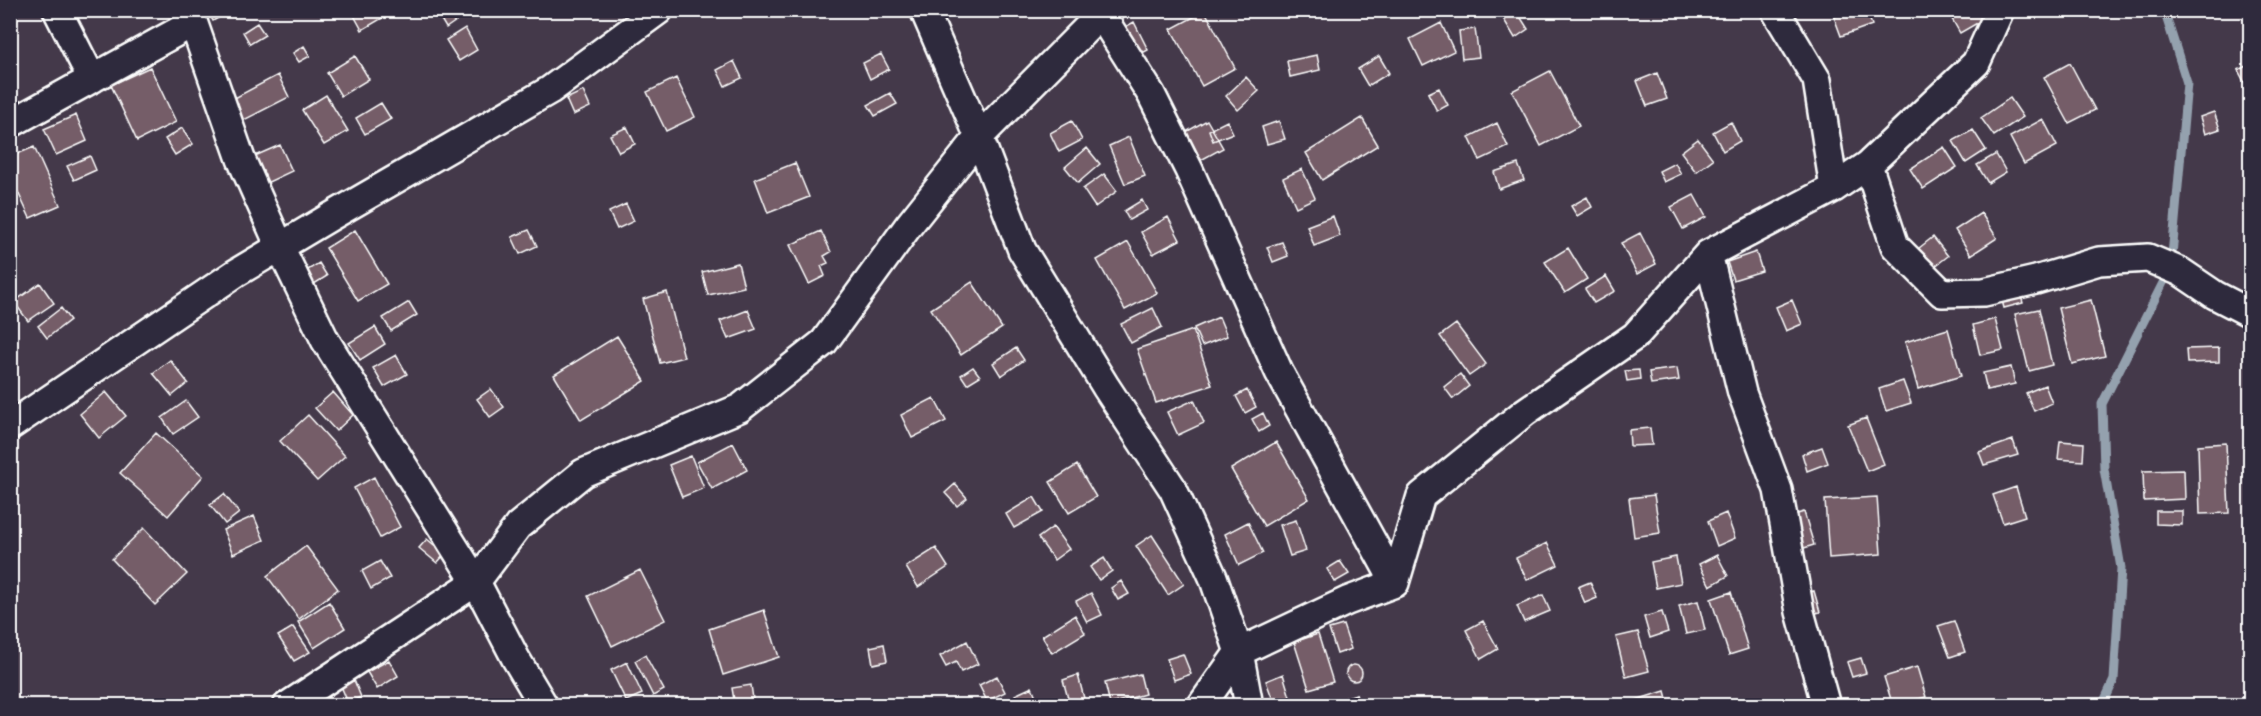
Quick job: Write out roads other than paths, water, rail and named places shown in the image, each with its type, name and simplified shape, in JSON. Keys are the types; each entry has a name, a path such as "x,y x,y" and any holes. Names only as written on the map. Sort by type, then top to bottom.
{"street":[{"path":"57,10 92,79"},
{"path":"10,426 236,273 550,90 659,10"},
{"path":"924,10 979,137 1022,250 1106,387 1173,489 1213,577 1239,652 1249,705"},
{"path":"1775,10 1817,80 1834,188"},
{"path":"1395,583 1421,496 1525,412 1635,336 1708,254 1834,188 1868,165 1976,63 2001,10"},
{"path":"287,705 476,582 518,526 583,473 740,408 824,342 909,225 979,137 1101,11 1151,94 1189,170 1279,372 1395,583"},
{"path":"10,124 92,79 191,17 241,159 279,247 325,340 476,582 544,705"},
{"path":"1868,165 1895,246 1942,293 1984,292 2036,280 2099,261 2148,258 2181,272 2215,295 2250,313"},
{"path":"1708,254 1742,393 1778,490 1800,612 1826,705"},
{"path":"1202,705 1239,652 1347,601 1395,583"}],"waterway":[{"path":"2102,706 2114,680 2121,568 2104,469 2102,404 2171,267 2187,83 2164,10"}]}
